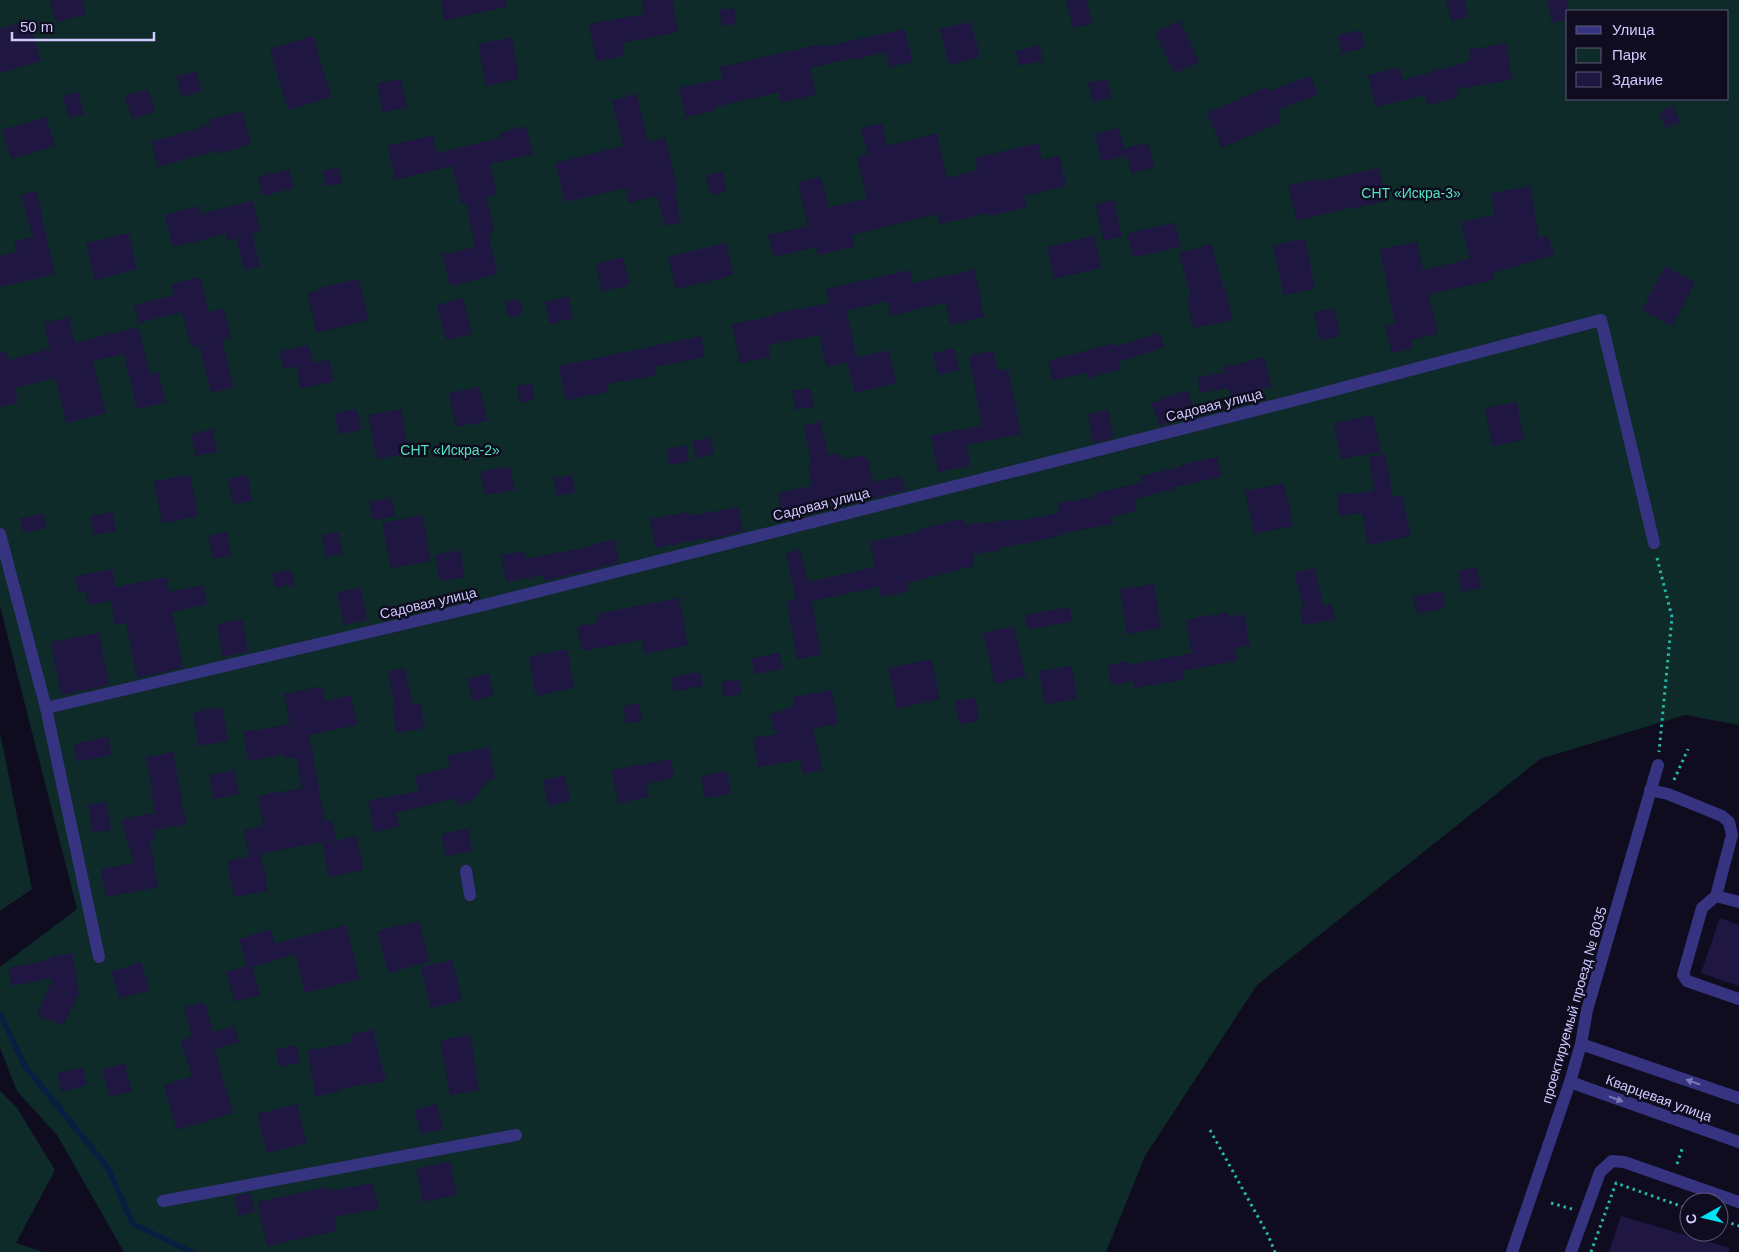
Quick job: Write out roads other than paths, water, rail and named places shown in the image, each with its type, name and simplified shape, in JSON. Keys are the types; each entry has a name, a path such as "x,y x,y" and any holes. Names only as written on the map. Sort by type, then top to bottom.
{"street":[{"name":"Садовая улица","path":"46,708 484,605 1296,400 1601,320 1654,543"},
{"path":"0,534 46,708 99,957"},
{"name":"проектируемый проезд № 8035","path":"1512,1252 1570,1082 1581,1044 1587,1010 1658,765"},
{"path":"1650,790 1668,794 1707,809 1722,816 1729,822 1732,835 1716,896 1702,908 1683,975 1687,981 1739,999"},
{"path":"466,871 470,895"},
{"path":"1716,896 1739,902"},
{"name":"Кварцевая улица","path":"1581,1044 1739,1098"},
{"name":"Кварцевая улица","path":"1570,1082 1739,1142"},
{"path":"163,1201 516,1135"},
{"path":"1571,1252 1600,1172 1612,1161 1624,1162 1739,1202"}],"waterway":[{"path":"0,1014 25,1066 108,1168 133,1224 192,1252"}],"park label":[{"name":"СНТ «Искра-3»","path":"1411,193"},
{"name":"СНТ «Искра-2»","path":"450,450"}]}
